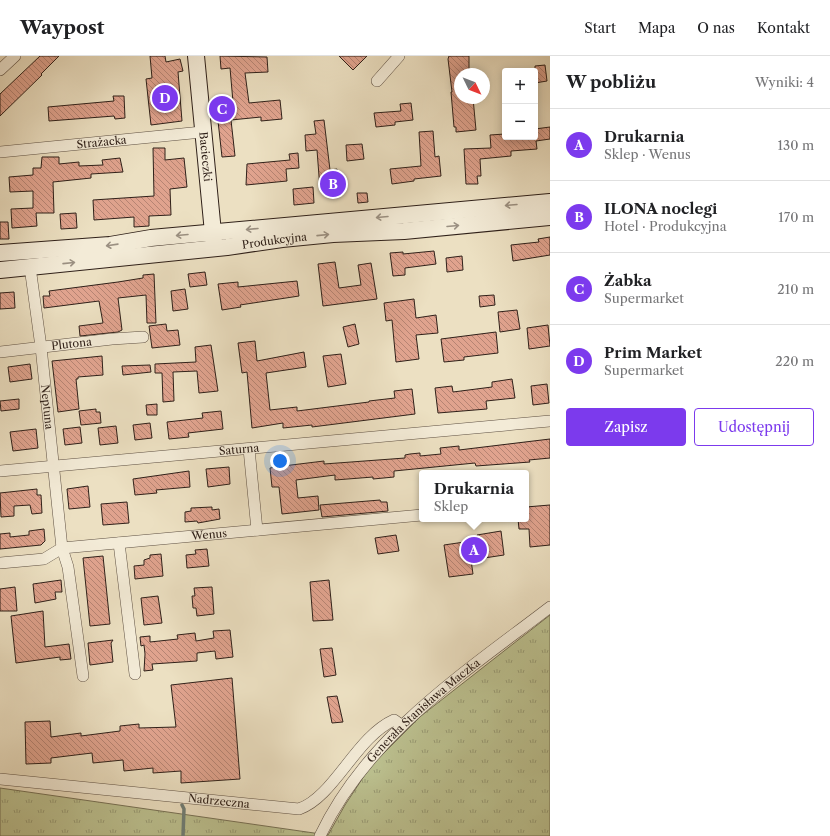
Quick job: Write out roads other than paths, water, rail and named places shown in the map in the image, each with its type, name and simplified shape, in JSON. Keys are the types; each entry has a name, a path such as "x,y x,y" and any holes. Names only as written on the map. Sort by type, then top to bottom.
{"main road":[{"name":"Bacieczki","path":"196,56 202,132 214,240"},
{"name":"Produkcyjna","path":"0,270 214,240 550,202"},
{"name":"Produkcyjna","path":"0,254 110,245 151,238 214,240 333,234 404,230 550,217"},
{"path":"28,251 30,267"}],"street":[{"path":"0,70 15,56"},
{"path":"377,81 399,56"},
{"name":"Strażacka","path":"0,152 202,132"},
{"name":"Neptuna","path":"30,267 41,347 62,548 68,567 83,676"},
{"name":"Plutona","path":"0,352 112,338 143,337"},
{"name":"Saturna","path":"0,471 550,421"},
{"path":"250,449 257,530"},
{"name":"Wenus","path":"0,563 44,559 62,548 419,515"},
{"path":"119,543 135,674"},
{"name":"Generała Stanisława Maczka","path":"320,836 339,800 356,775 401,725 442,690 550,607"},
{"name":"Nadrzeczna","path":"0,779 299,809 309,806 322,794 358,750 386,724 394,720 401,725"}],"waterway":[{"path":"182,805 184,809 183,836"}],"place":[{"name":"Prim Market","path":"165,98"},
{"name":"Żabka","path":"222,109"},
{"name":"ILONA noclegi","path":"333,184"},
{"name":"Drukarnia","path":"474,550"}]}
